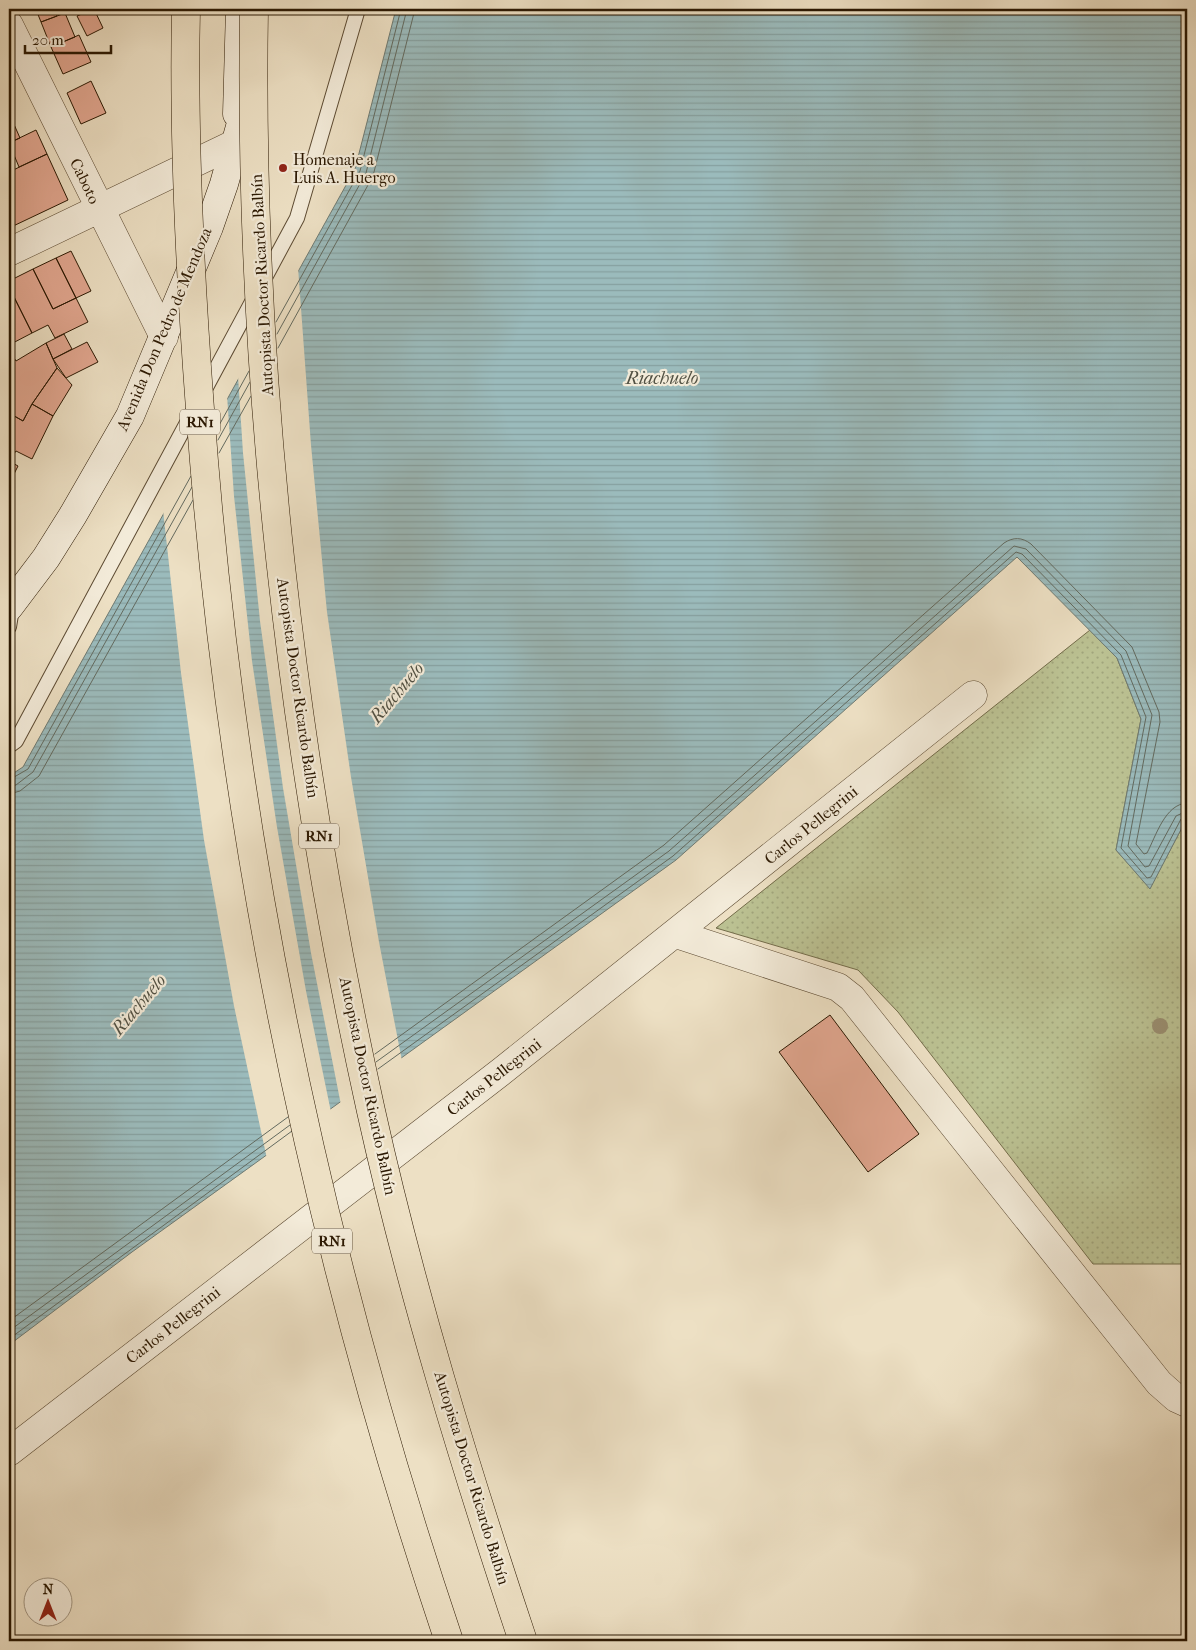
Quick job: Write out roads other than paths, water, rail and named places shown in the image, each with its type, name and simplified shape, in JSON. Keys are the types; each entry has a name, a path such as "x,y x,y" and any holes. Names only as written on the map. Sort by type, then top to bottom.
{"highway":[{"name":"RN1","path":"186,9 189,215 193,320 206,500 224,666 248,832 277,997 312,1162 358,1344 415,1538 449,1641"},
{"name":"Autopista Doctor Ricardo Balbín","path":"254,9 259,270 270,450 287,617 310,784 338,948 372,1112 393,1199 415,1286 476,1502 523,1641"}],"street":[{"name":"Avenida Don Pedro de Mendoza","path":"236,143 240,9"},
{"name":"Avenida Don Pedro de Mendoza","path":"10,612 46,558 130,416 164,337 208,227 236,143 268,9"},
{"name":"Caboto","path":"9,25 164,337"},
{"path":"9,252 236,143"},
{"name":"Carlos Pellegrini","path":"9,1452 676,934 973,695"},
{"path":"676,934 838,987 852,998 1159,1383 1176,1398 1187,1403"}],"lane":[{"path":"9,746 16,742 296,218 358,9"}],"water":[{"name":"Riachuelo","path":"396,9 1187,9 1187,818 1150,889 1116,850 1141,719 1117,658 1017,557 676,860 132,1252 9,1345 9,776 23,767 355,169"}],"place":[{"name":"Homenaje a Luis A. Huergo","path":"283,168"}]}
